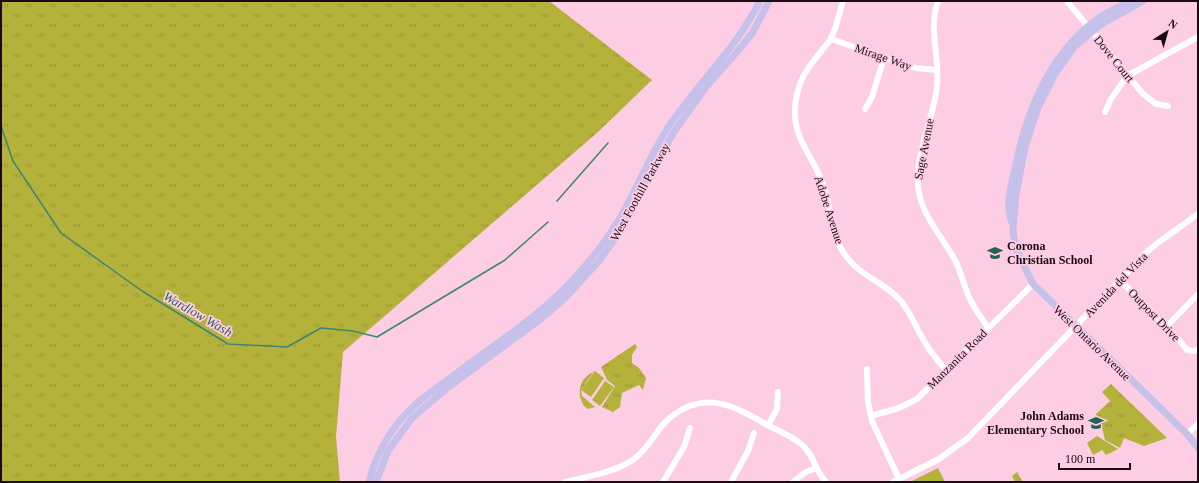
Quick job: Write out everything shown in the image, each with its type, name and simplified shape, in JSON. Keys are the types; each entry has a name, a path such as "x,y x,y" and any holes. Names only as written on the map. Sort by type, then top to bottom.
{"main road":[{"name":"West Foothill Parkway","path":"368,482 386,440 399,422 414,406 537,313 566,287 592,259 623,212 655,148 691,96 733,45 760,1"},
{"name":"West Ontario Avenue","path":"1131,1 1096,20 1063,61 1048,86 1038,108 1025,147 1012,222 1016,249 1033,284 1187,434 1198,448"},
{"name":"West Ontario Avenue","path":"1090,29 1143,1"},
{"name":"West Foothill Parkway","path":"376,482 388,451 412,418 441,393 542,318 572,292 599,261 625,224 661,154 676,129 706,87 753,32 767,4"}],"street":[{"name":"Adobe Avenue","path":"843,1 831,39 806,70 800,82 796,96 796,111 800,141 825,190 838,244 846,256 864,274 900,299 923,340 946,370"},
{"name":"Sage Avenue","path":"938,1 934,15 938,85 924,135 918,172 917,193 923,207 956,263 970,298 988,328"},
{"name":"Dove Court","path":"1067,1 1143,94 1156,104 1168,106"},
{"path":"1106,112 1111,99 1127,76 1198,37"},
{"name":"Mirage Way","path":"831,39 916,68 937,70"},
{"path":"865,109 872,97 884,58"},
{"name":"Avenida del Vista","path":"896,481 940,459 968,438 1120,280 1159,242 1198,214"},
{"name":"Outpost Drive","path":"1120,280 1187,350 1198,350"},
{"name":"Manzanita Road","path":"871,416 898,408 913,401 1033,284"},
{"path":"1166,327 1198,294"},
{"path":"867,369 868,402 871,416 896,481"},
{"path":"768,425 776,410 778,392"},
{"path":"565,482 599,474 627,463 640,454 671,416 682,409 708,402 729,405 750,413 802,445 811,454 816,468 826,482"},
{"path":"1187,434 1198,424"},
{"path":"663,482 684,446 690,428"},
{"path":"731,482 748,451 754,433"},
{"path":"793,482 804,473 816,468"}],"green space":[{"path":"1,1 549,1 652,80 598,132 343,352 336,437 340,482 1,482"},
{"path":"635,344 637,347 632,355 632,363 639,368 646,378 643,390 639,385 622,393 620,407 613,412 602,407 615,386 607,380 601,367"},
{"path":"594,371 581,390 582,396 595,407 588,409 582,403 580,389 583,380"},
{"path":"595,371 604,378 591,397 581,390"},
{"path":"605,381 614,387 600,406 592,400"},
{"path":"1111,384 1167,438 1144,446 1124,438 1120,448 1105,440 1096,414 1110,401 1102,392"},
{"path":"1097,436 1118,449 1106,455 1102,450 1093,455 1087,443"},
{"path":"938,468 945,482 910,482"},
{"path":"1017,472 1023,482 1015,482 1012,476"}],"waterway":[{"name":"Wardlow Wash","path":"1,126 13,161 61,233 142,291 228,344 287,347 321,328 353,331 377,337 505,260 548,222"},
{"name":"Wardlow Wash","path":"557,201 608,143"}],"place":[{"name":"Corona Christian School","path":"995,253"},
{"name":"John Adams Elementary School","path":"1096,423"}]}
